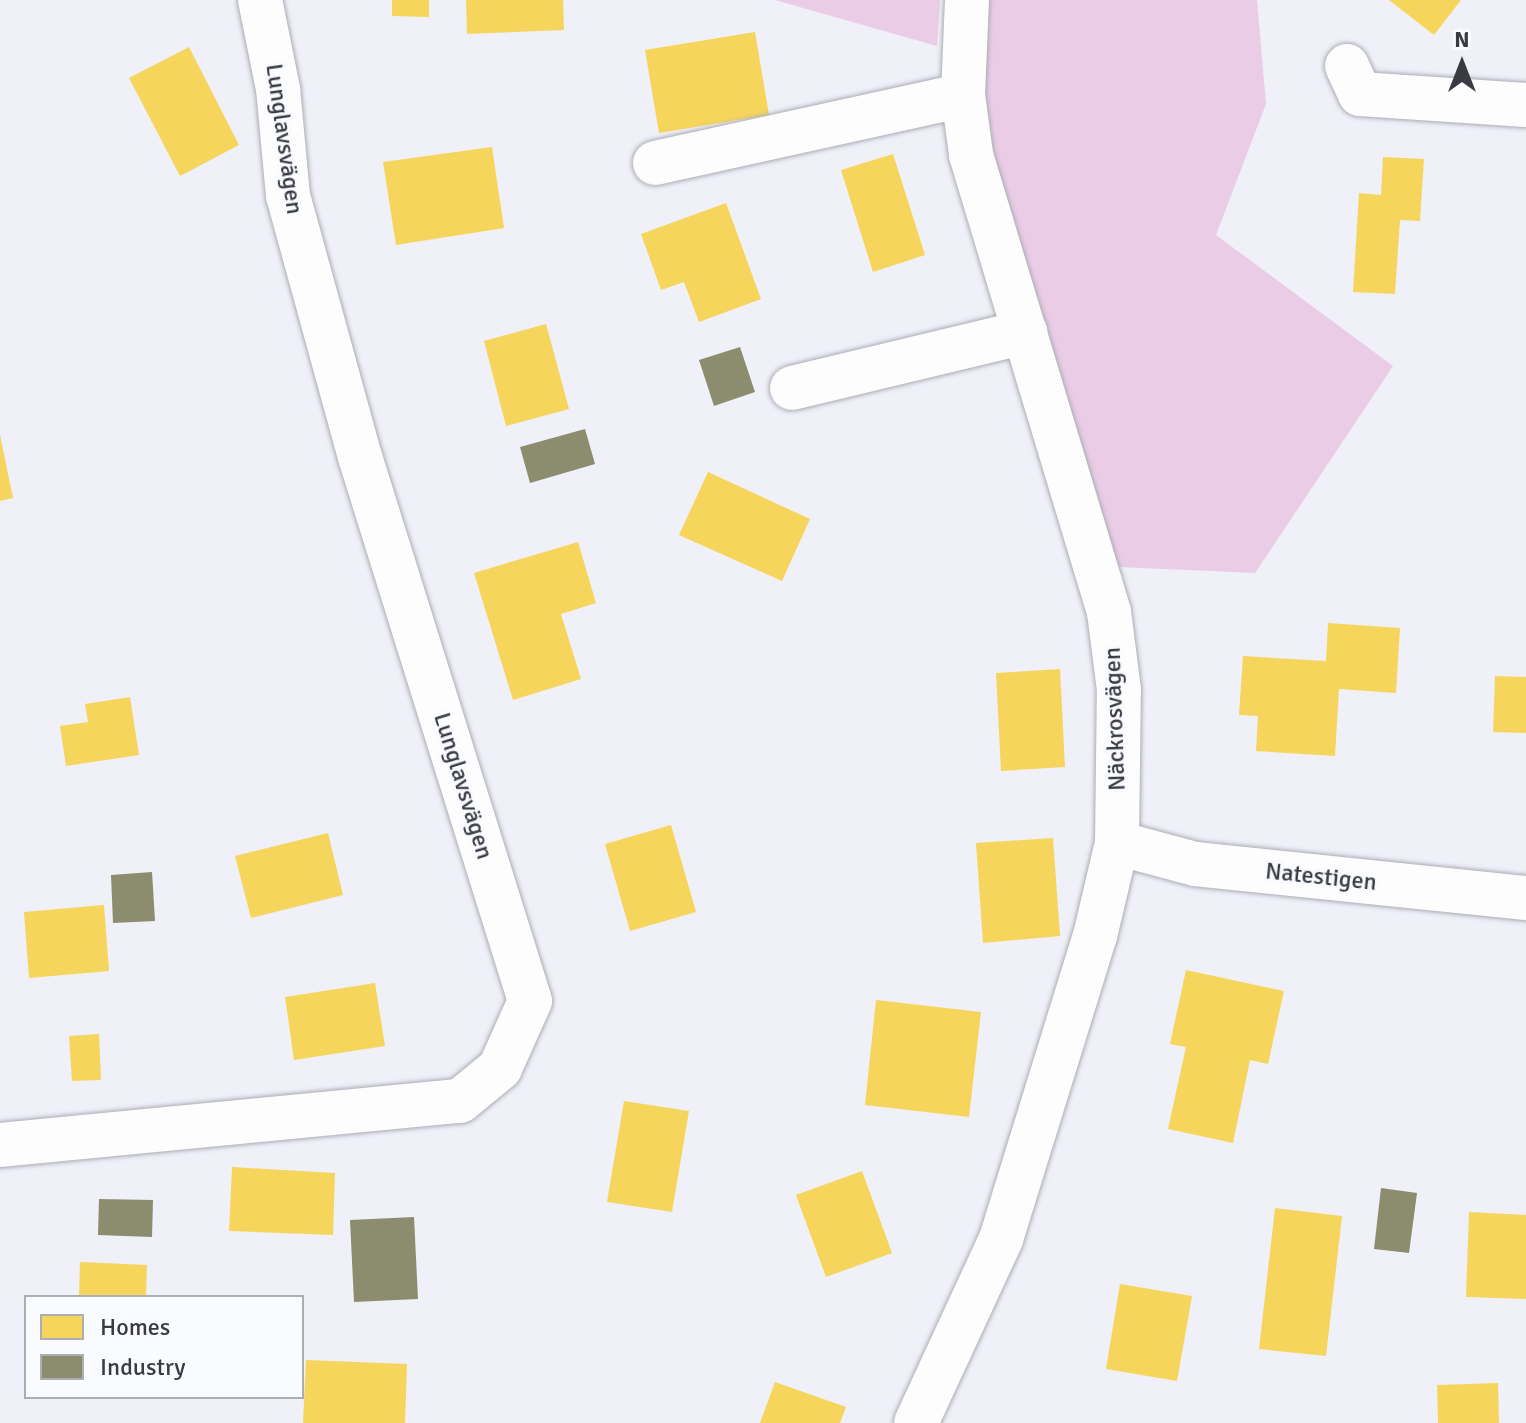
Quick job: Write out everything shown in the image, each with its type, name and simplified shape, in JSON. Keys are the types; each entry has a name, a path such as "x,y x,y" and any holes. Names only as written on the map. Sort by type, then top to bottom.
{"street":[{"name":"Lunglavsvägen","path":"0,1145 460,1101 500,1068 530,1001 360,457 288,196 278,89 260,0"},
{"name":"Näckrosvägen","path":"916,1423 1001,1239 1095,936 1117,843 1119,690 1109,612 971,154 963,95 967,0"},
{"path":"1347,66 1360,94 1526,105"},
{"path":"655,163 963,95"},
{"path":"792,388 1025,332"},
{"name":"Natestigen","path":"1117,843 1195,864 1526,898"}],"shaded area":[{"path":"775,0 940,0 937,46"},
{"path":"967,0 1257,0 1266,104 1216,235 1393,366 1255,573 1096,566 963,95"}],"building: Homes":[{"path":"392,0 429,0 429,17 392,16"},
{"path":"466,0 563,0 564,30 467,34"},
{"path":"1389,0 1461,0 1434,35"},
{"path":"755,32 769,115 659,133 645,50"},
{"path":"189,47 239,145 180,176 129,78"},
{"path":"492,147 504,228 396,245 383,162"},
{"path":"893,154 925,255 873,272 841,170"},
{"path":"1383,157 1424,159 1420,221 1400,220 1395,294 1353,292 1359,193 1381,195"},
{"path":"726,203 761,299 699,322 684,282 661,290 641,234"},
{"path":"546,324 569,409 506,426 484,341"},
{"path":"0,435 13,498 0,501"},
{"path":"708,472 810,519 782,581 679,535"},
{"path":"578,542 596,603 561,614 581,679 513,700 474,573"},
{"path":"1328,623 1400,628 1396,693 1339,689 1335,756 1256,751 1258,716 1239,715 1243,656 1326,661"},
{"path":"1060,669 1065,767 1001,771 996,673"},
{"path":"1495,676 1526,677 1526,733 1493,732"},
{"path":"130,697 139,755 66,766 60,726 88,722 85,704"},
{"path":"671,825 696,912 630,931 605,844"},
{"path":"328,833 343,895 251,918 235,856"},
{"path":"1053,838 1060,936 983,943 976,843"},
{"path":"104,905 109,971 29,978 24,912"},
{"path":"1186,970 1284,991 1268,1064 1250,1060 1233,1143 1168,1129 1186,1047 1170,1044"},
{"path":"375,983 385,1046 294,1060 285,997"},
{"path":"876,1000 981,1012 969,1117 865,1105"},
{"path":"99,1034 101,1080 72,1081 69,1036"},
{"path":"624,1101 689,1111 672,1212 607,1202"},
{"path":"232,1167 335,1173 333,1235 229,1231"},
{"path":"862,1171 892,1253 826,1277 796,1195"},
{"path":"1275,1208 1342,1216 1326,1356 1259,1349"},
{"path":"1469,1212 1526,1215 1526,1299 1466,1297"},
{"path":"80,1262 147,1265 146,1295 79,1295"},
{"path":"1120,1284 1192,1296 1177,1381 1106,1369"},
{"path":"306,1360 407,1364 405,1423 303,1423"},
{"path":"775,1382 846,1407 840,1423 760,1423"},
{"path":"1498,1383 1499,1423 1438,1423 1437,1385"}],"building: Industry":[{"path":"740,347 755,392 714,406 699,360"},
{"path":"585,429 595,464 530,483 520,447"},
{"path":"152,872 155,921 113,923 111,875"},
{"path":"1381,1188 1417,1193 1409,1253 1374,1249"},
{"path":"99,1199 153,1200 152,1237 98,1235"},
{"path":"414,1217 418,1299 354,1302 350,1220"}]}
